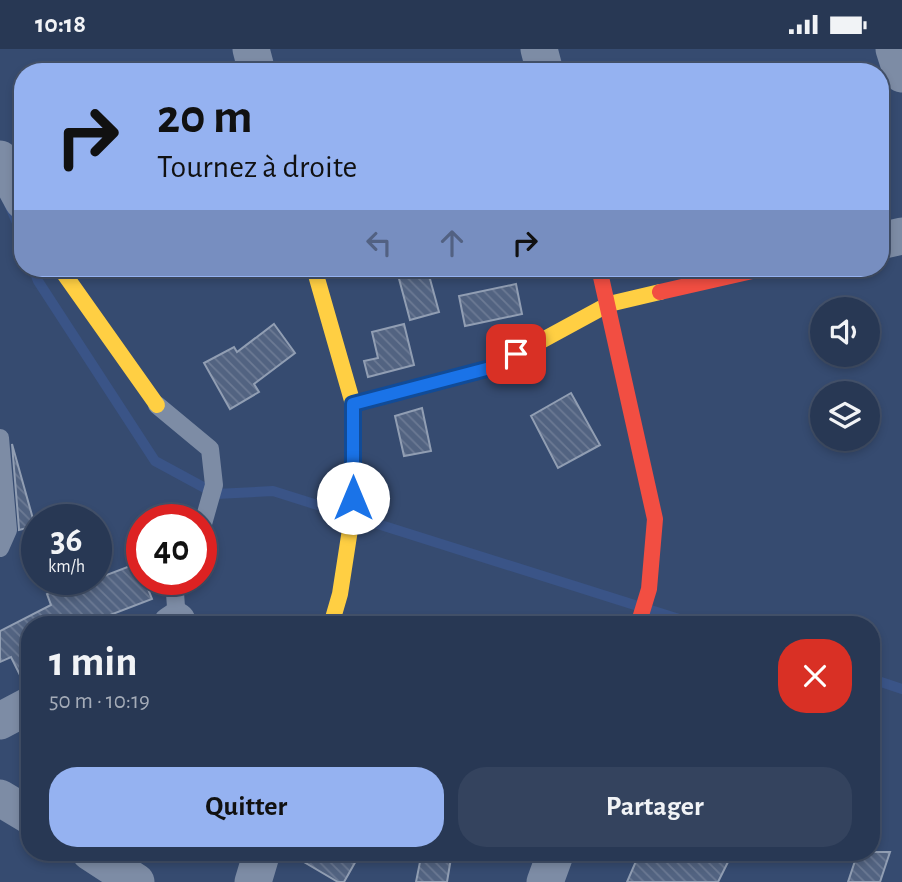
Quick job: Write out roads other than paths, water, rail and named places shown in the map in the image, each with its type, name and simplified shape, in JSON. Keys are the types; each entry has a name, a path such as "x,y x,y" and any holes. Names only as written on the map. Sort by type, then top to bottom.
{"street":[{"path":"894,49 902,75"},
{"path":"2,166 14,186"},
{"path":"66,277 157,405"},
{"path":"317,277 353,404 351,523 340,594 334,616"},
{"path":"602,277 655,519 649,589 641,616"},
{"path":"353,404 494,367 609,304 726,277"},
{"path":"0,721 21,710"},
{"path":"0,798 21,811"},
{"path":"253,882 259,861"},
{"path":"545,882 553,861"}],"lane":[{"path":"157,405 210,449 212,493 209,504"},
{"path":"0,438 8,530 0,548"},
{"path":"174,595 174,616"}],"waterway":[{"path":"9,204 14,216"},
{"path":"36,277 155,461 216,494 273,491 669,616"},
{"path":"880,682 902,689"}]}
